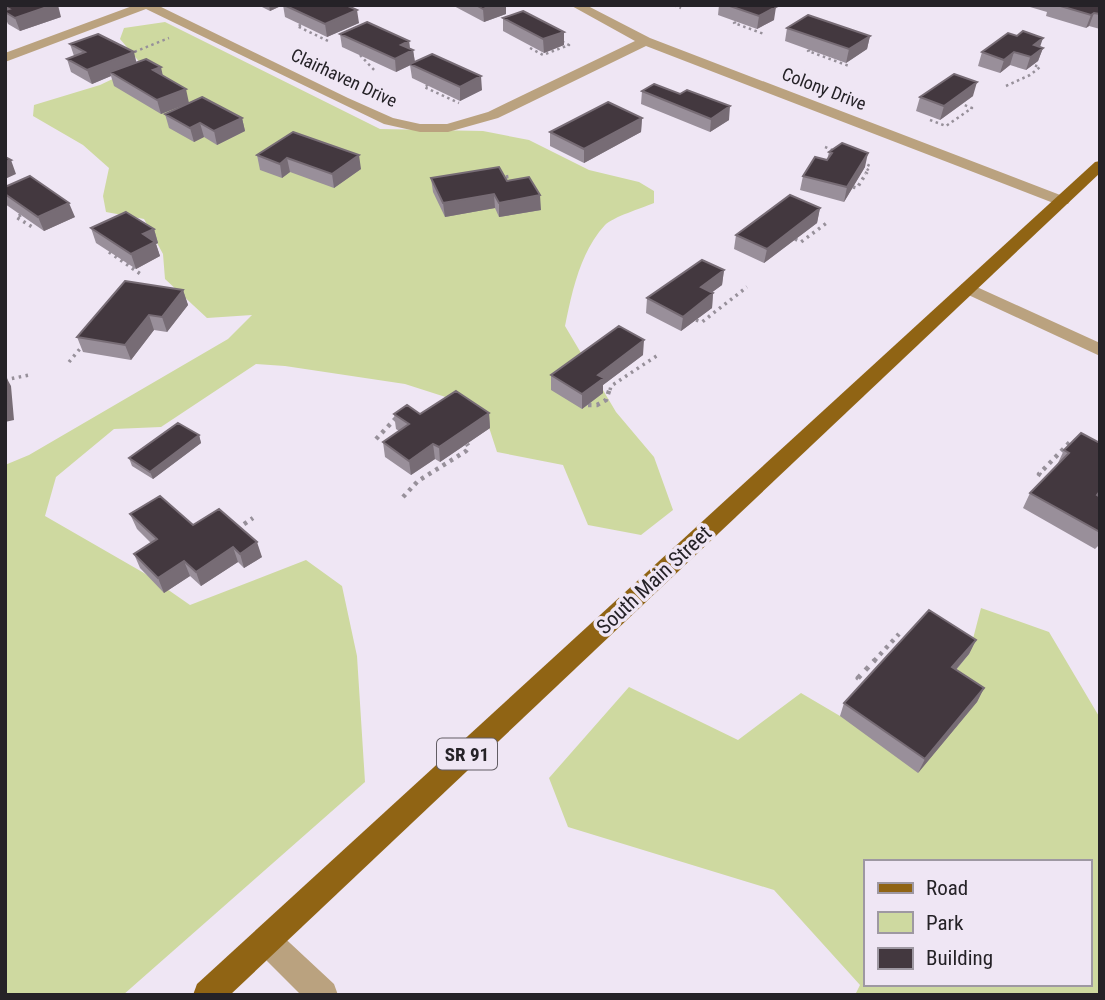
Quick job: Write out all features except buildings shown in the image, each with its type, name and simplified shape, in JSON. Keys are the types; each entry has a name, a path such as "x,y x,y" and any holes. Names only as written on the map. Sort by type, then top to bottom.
{"main road":[{"name":"South Main Street","path":"208,995 1100,165"}],"street":[{"name":"Clairhaven Drive","path":"147,5 343,101 389,121 420,128 448,128 493,115 645,41"},
{"path":"5,58 147,5"},
{"name":"Colony Drive","path":"576,5 645,41 1062,201"},
{"path":"968,288 1100,350"},
{"path":"266,940 323,995"}],"path":[{"path":"674,5 681,8"},
{"path":"736,22 734,23 764,34"},
{"path":"301,25 297,26 328,41"},
{"path":"121,57 195,28"},
{"path":"530,48 543,55 569,45 552,36"},
{"path":"810,50 808,51 849,66"},
{"path":"360,55 376,72"},
{"path":"1006,86 1030,75 1040,67 1033,65"},
{"path":"428,85 424,87 460,104 469,99"},
{"path":"930,120 946,126 972,107 962,104"},
{"path":"825,147 848,156"},
{"path":"853,187 857,188 870,166 859,161"},
{"path":"491,180 512,176"},
{"path":"21,215 16,217 34,229"},
{"path":"795,239 801,242 828,222"},
{"path":"109,252 142,275"},
{"path":"696,320 702,322 747,287"},
{"path":"69,362 86,342"},
{"path":"588,405 597,405 606,400 611,386 658,355"},
{"path":"5,380 29,375"},
{"path":"376,439 401,415"},
{"path":"1050,481 1039,474 1072,440 1081,444"},
{"path":"403,497 418,481 466,450 469,447 467,444"},
{"path":"233,531 253,518"},
{"path":"868,685 858,678 899,634"},
{"path":"882,652 892,659"}],"green space":[{"path":"165,22 380,129 483,131 529,140 589,170 639,182 654,191 654,203 609,222 596,236 578,273 565,326 616,412 654,457 673,510 641,535 588,525 563,465 497,452 483,409 405,384 285,366 256,364 161,427 114,429 56,477 45,516 144,573 190,605 306,560 342,586 357,656 365,782 123,995 5,995 5,465 29,455 228,339 252,315 207,318 165,279 163,254 144,219 106,212 103,196 109,168 83,145 33,116 34,105 100,85 142,65 120,39 124,28"},
{"path":"981,608 1049,632 1100,718 1100,995 855,995 860,985 774,890 568,827 549,778 629,687 738,740 801,693 840,716 946,681 969,654"}]}
